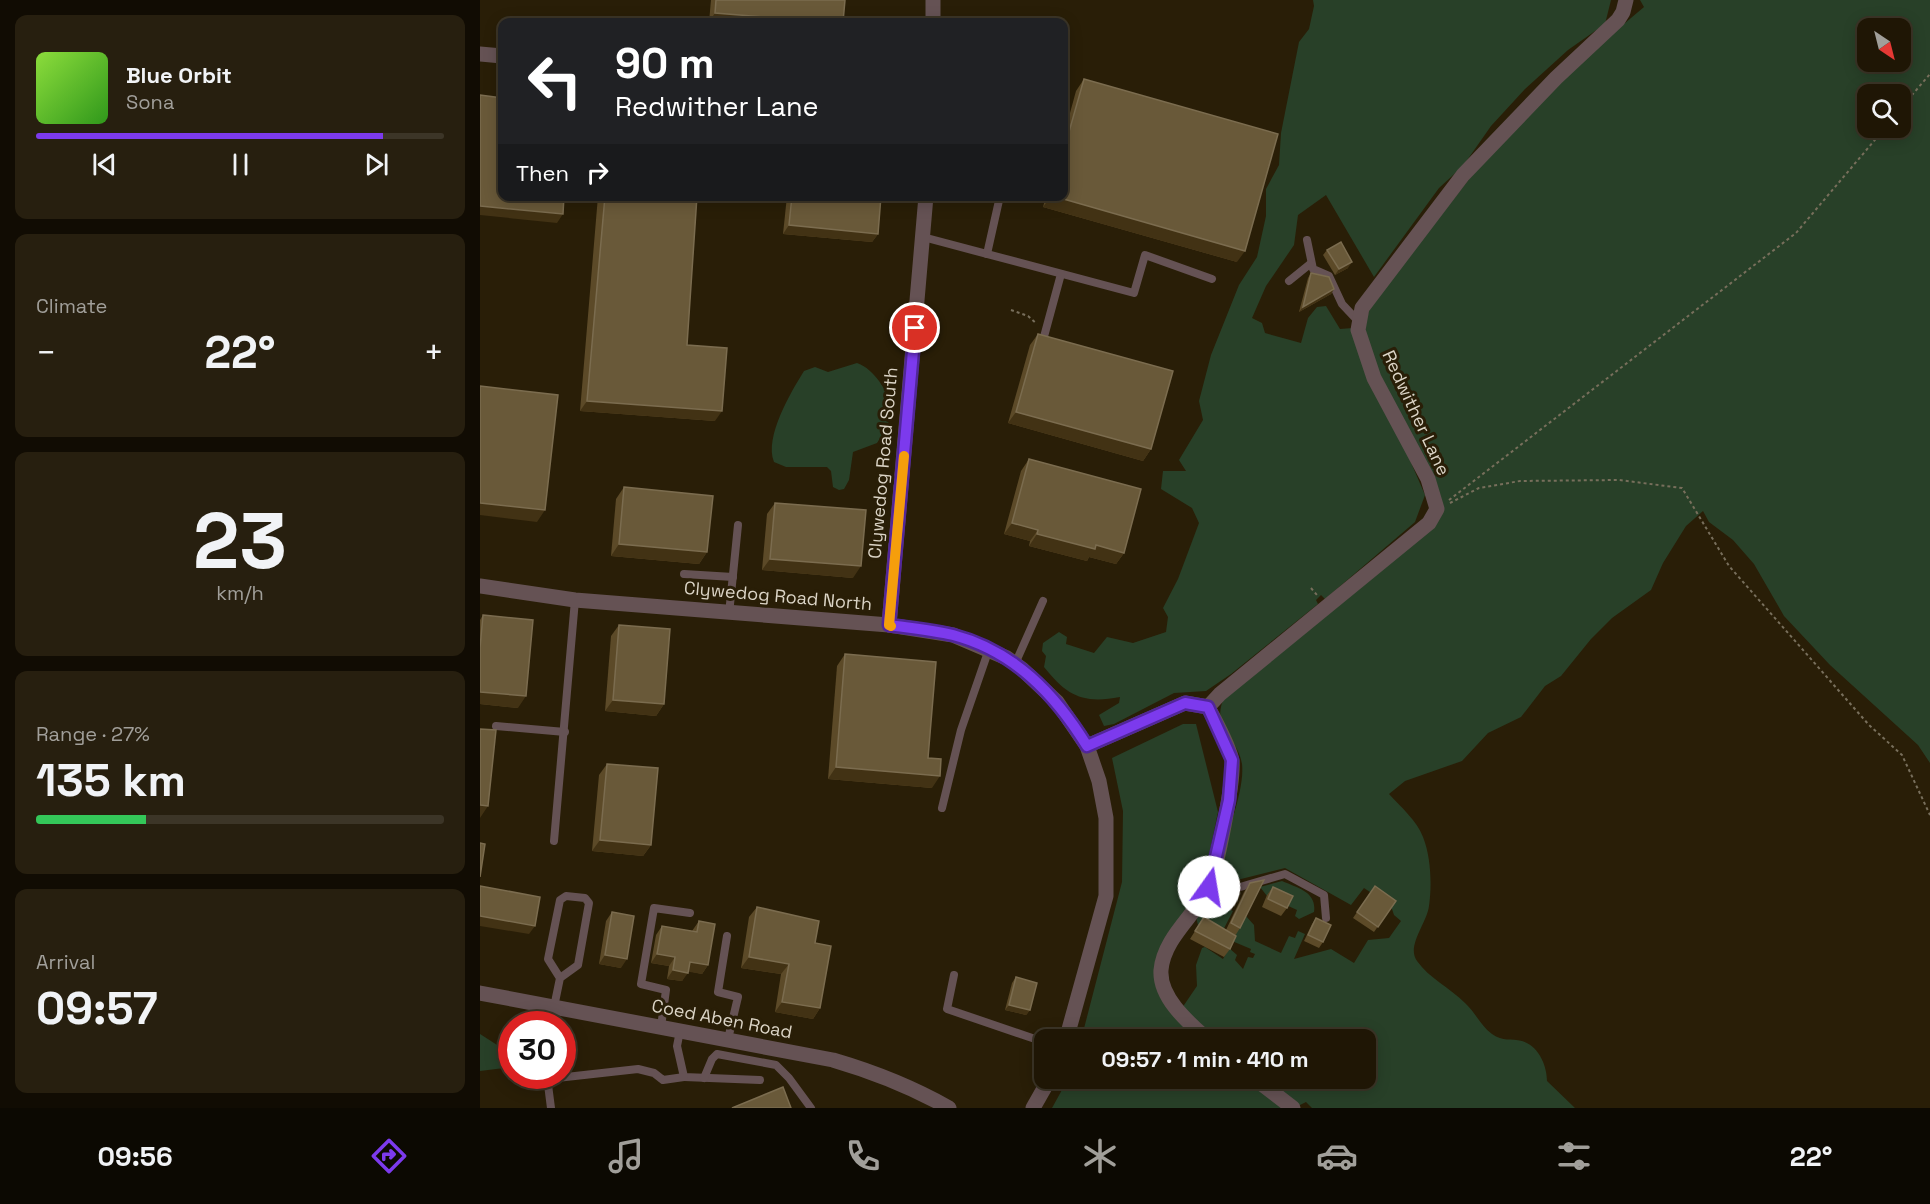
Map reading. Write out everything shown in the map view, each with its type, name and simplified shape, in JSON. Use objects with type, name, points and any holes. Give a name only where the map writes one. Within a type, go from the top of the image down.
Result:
[{"type":"street","points":[[933,0],[933,18]]},
{"type":"street","points":[[1360,323],[1362,308],[1463,175],[1556,78],[1618,20],[1626,0]]},
{"type":"street","points":[[480,54],[498,56]]},
{"type":"street","name":"Clywedog Road South","points":[[889,625],[926,201]]},
{"type":"street","name":"Redwither Lane","points":[[1360,323],[1359,330],[1374,378],[1428,478],[1437,509]]},
{"type":"street","points":[[1208,707],[1220,694],[1429,523],[1437,509]]},
{"type":"street","name":"Clywedog Road North","points":[[480,586],[575,600],[889,625],[953,635],[989,649],[1015,664],[1058,702],[1087,746],[1099,781],[1106,818],[1106,896],[1069,1029]]},
{"type":"street","points":[[1087,746],[1185,703],[1208,707]]},
{"type":"street","points":[[1196,1029],[1186,1020],[1167,993],[1161,970],[1170,944],[1209,887],[1229,800],[1232,760],[1208,707]]},
{"type":"street","name":"Coed Aben Road","points":[[480,993],[833,1060],[876,1073],[917,1090],[949,1108]]},
{"type":"street","points":[[1033,1108],[1044,1089]]},
{"type":"street","points":[[1268,1089],[1293,1108]]},
{"type":"lane","points":[[987,254],[999,201]]},
{"type":"lane","points":[[923,237],[1134,293],[1145,255],[1212,279]]},
{"type":"lane","points":[[1307,240],[1310,264],[1317,273],[1329,276],[1342,304],[1360,323]]},
{"type":"lane","points":[[1289,281],[1310,264]]},
{"type":"lane","points":[[1042,344],[1060,274]]},
{"type":"lane","points":[[729,614],[738,525]]},
{"type":"lane","points":[[684,574],[733,577]]},
{"type":"lane","points":[[554,841],[575,600]]},
{"type":"lane","points":[[1015,664],[1043,601]]},
{"type":"lane","points":[[942,808],[961,730],[989,649]]},
{"type":"lane","points":[[496,726],[565,732]]},
{"type":"lane","points":[[1209,887],[1223,892],[1285,874],[1324,896],[1326,918]]},
{"type":"lane","points":[[547,1011],[560,978],[578,965],[589,903],[585,898],[566,896],[560,900],[548,959],[560,978]]},
{"type":"lane","points":[[661,1027],[666,990],[640,984],[654,908],[690,913]]},
{"type":"lane","points":[[727,936],[718,992],[738,997],[728,1039]]},
{"type":"lane","points":[[954,975],[947,1009],[1034,1039]]},
{"type":"lane","points":[[680,1031],[677,1046],[684,1077]]},
{"type":"lane","points":[[704,1078],[712,1059],[717,1054],[765,1062],[782,1070],[811,1108]]},
{"type":"lane","points":[[576,1075],[638,1069],[654,1073],[663,1080],[684,1077],[760,1080]]},
{"type":"lane","points":[[549,1089],[551,1108]]},
{"type":"path","points":[[1911,96],[1930,74]]},
{"type":"path","points":[[1437,509],[1796,233],[1877,138]]},
{"type":"path","points":[[1011,310],[1028,316],[1045,331]]},
{"type":"path","points":[[1437,509],[1479,488],[1520,481],[1619,480],[1682,488],[1730,566],[1869,725],[1902,754],[1930,814]]},
{"type":"green space","points":[[1313,0],[1611,0],[1605,24],[1568,50],[1525,89],[1491,126],[1463,166],[1439,188],[1374,277],[1326,195],[1298,215],[1294,245],[1266,286],[1252,318],[1262,323],[1265,333],[1301,343],[1308,318],[1317,307],[1326,306],[1340,329],[1353,328],[1425,495],[1415,522],[1325,599],[1321,595],[1316,600],[1318,604],[1231,674],[1206,691],[1174,693],[1114,724],[1104,726],[1099,715],[1119,703],[1120,697],[1086,698],[1068,691],[1044,667],[1046,656],[1042,651],[1043,643],[1059,632],[1067,637],[1066,644],[1094,653],[1107,637],[1133,643],[1166,632],[1168,617],[1163,608],[1178,579],[1199,523],[1192,508],[1161,489],[1163,471],[1186,471],[1179,460],[1203,420],[1199,401],[1211,355],[1239,285],[1257,257],[1266,216],[1266,189],[1279,165],[1281,133],[1299,42],[1309,29],[1314,6]]},
{"type":"green space","points":[[1640,0],[1930,0],[1930,763],[1918,745],[1830,665],[1784,616],[1754,564],[1733,540],[1709,522],[1703,511],[1686,526],[1663,563],[1651,590],[1612,618],[1591,639],[1561,676],[1545,686],[1521,717],[1488,733],[1462,761],[1405,781],[1389,794],[1417,825],[1428,853],[1430,898],[1427,913],[1415,941],[1414,955],[1417,961],[1427,973],[1465,1003],[1492,1034],[1503,1039],[1522,1041],[1533,1047],[1544,1063],[1547,1081],[1575,1108],[1312,1108],[1306,1102],[1294,1108],[1052,1108],[1062,1089],[1376,1089],[1376,1029],[1206,1029],[1182,1008],[1197,986],[1196,965],[1202,948],[1205,947],[1223,959],[1229,948],[1237,955],[1235,960],[1243,969],[1248,957],[1253,958],[1255,954],[1250,952],[1251,949],[1232,941],[1245,915],[1254,925],[1255,941],[1281,953],[1289,936],[1295,938],[1298,931],[1305,934],[1294,959],[1331,949],[1354,963],[1368,940],[1389,938],[1401,921],[1394,915],[1391,906],[1364,888],[1351,905],[1285,868],[1233,881],[1223,876],[1219,863],[1238,800],[1242,764],[1222,724],[1221,707],[1225,696],[1440,513],[1379,377],[1363,327],[1372,303],[1481,164],[1567,72],[1644,7]]},
{"type":"green space","points":[[857,363],[869,370],[879,381],[888,398],[891,412],[887,426],[877,443],[853,452],[849,480],[844,489],[839,490],[833,487],[831,471],[827,467],[786,467],[774,462],[773,440],[780,415],[804,371],[815,367],[828,372]]},
{"type":"green space","points":[[1183,724],[1196,724],[1218,812],[1203,884],[1155,971],[1194,1029],[1084,1029],[1122,882],[1123,811],[1112,758]]},
{"type":"green space","points":[[1282,881],[1309,895],[1313,900],[1314,912],[1299,919],[1295,916],[1297,910],[1267,896],[1260,887]]},
{"type":"green space","points":[[1218,899],[1221,905],[1233,911],[1219,938],[1198,925],[1196,917]]},
{"type":"green space","points":[[480,1034],[498,1046],[498,1069],[480,1071]]},
{"type":"building","points":[[716,0],[845,0],[843,18],[777,18],[715,13]]},
{"type":"building","points":[[1084,79],[1278,134],[1245,251],[1068,200],[1068,135]]},
{"type":"building","points":[[480,95],[498,97],[498,201],[564,201],[563,214],[480,206]]},
{"type":"building","points":[[605,201],[697,201],[687,345],[727,348],[722,411],[587,401]]},
{"type":"building","points":[[791,201],[881,201],[878,234],[789,225]]},
{"type":"building","points":[[1341,242],[1352,262],[1339,269],[1327,250]]},
{"type":"building","points":[[1311,273],[1329,277],[1334,289],[1303,307]]},
{"type":"building","points":[[1038,334],[1173,371],[1151,449],[1016,412]]},
{"type":"building","points":[[480,386],[558,395],[545,510],[480,503]]},
{"type":"building","points":[[1029,459],[1141,489],[1124,553],[1096,545],[1095,549],[1037,534],[1038,530],[1012,523]]},
{"type":"building","points":[[624,487],[713,496],[707,552],[619,544]]},
{"type":"building","points":[[775,503],[866,510],[861,566],[770,559]]},
{"type":"building","points":[[483,615],[533,620],[526,696],[480,692]]},
{"type":"building","points":[[619,625],[670,629],[664,704],[613,700]]},
{"type":"building","points":[[845,654],[936,662],[928,758],[941,759],[940,776],[836,767]]},
{"type":"building","points":[[480,729],[496,730],[488,806],[480,805]]},
{"type":"building","points":[[607,764],[658,768],[651,845],[600,840]]},
{"type":"building","points":[[480,843],[485,844],[480,877]]},
{"type":"building","points":[[1264,880],[1240,928],[1231,923],[1250,883]]},
{"type":"building","points":[[480,886],[540,897],[535,926],[480,916]]},
{"type":"building","points":[[1375,886],[1396,901],[1378,927],[1357,912]]},
{"type":"building","points":[[1273,887],[1293,896],[1287,908],[1268,899]]},
{"type":"building","points":[[757,907],[819,921],[815,943],[831,946],[820,1008],[782,1002],[789,964],[749,957]]},
{"type":"building","points":[[612,912],[634,916],[627,959],[605,955]]},
{"type":"building","points":[[1204,917],[1236,936],[1230,949],[1195,931]]},
{"type":"building","points":[[1316,918],[1331,925],[1323,942],[1308,935]]},
{"type":"building","points":[[699,921],[715,924],[708,965],[690,962],[688,973],[673,970],[675,957],[657,954],[662,926],[697,932]]},
{"type":"building","points":[[1016,977],[1037,983],[1030,1010],[1009,1005]]},
{"type":"building","points":[[783,1087],[791,1108],[732,1108]]},
{"type":"slow traffic","points":[[891,626],[889,625],[904,456]]},
{"type":"route","points":[[915,328],[889,625],[953,635],[1008,658],[1058,702],[1087,746],[1185,703],[1208,707],[1232,760],[1229,800],[1209,887]]}]
